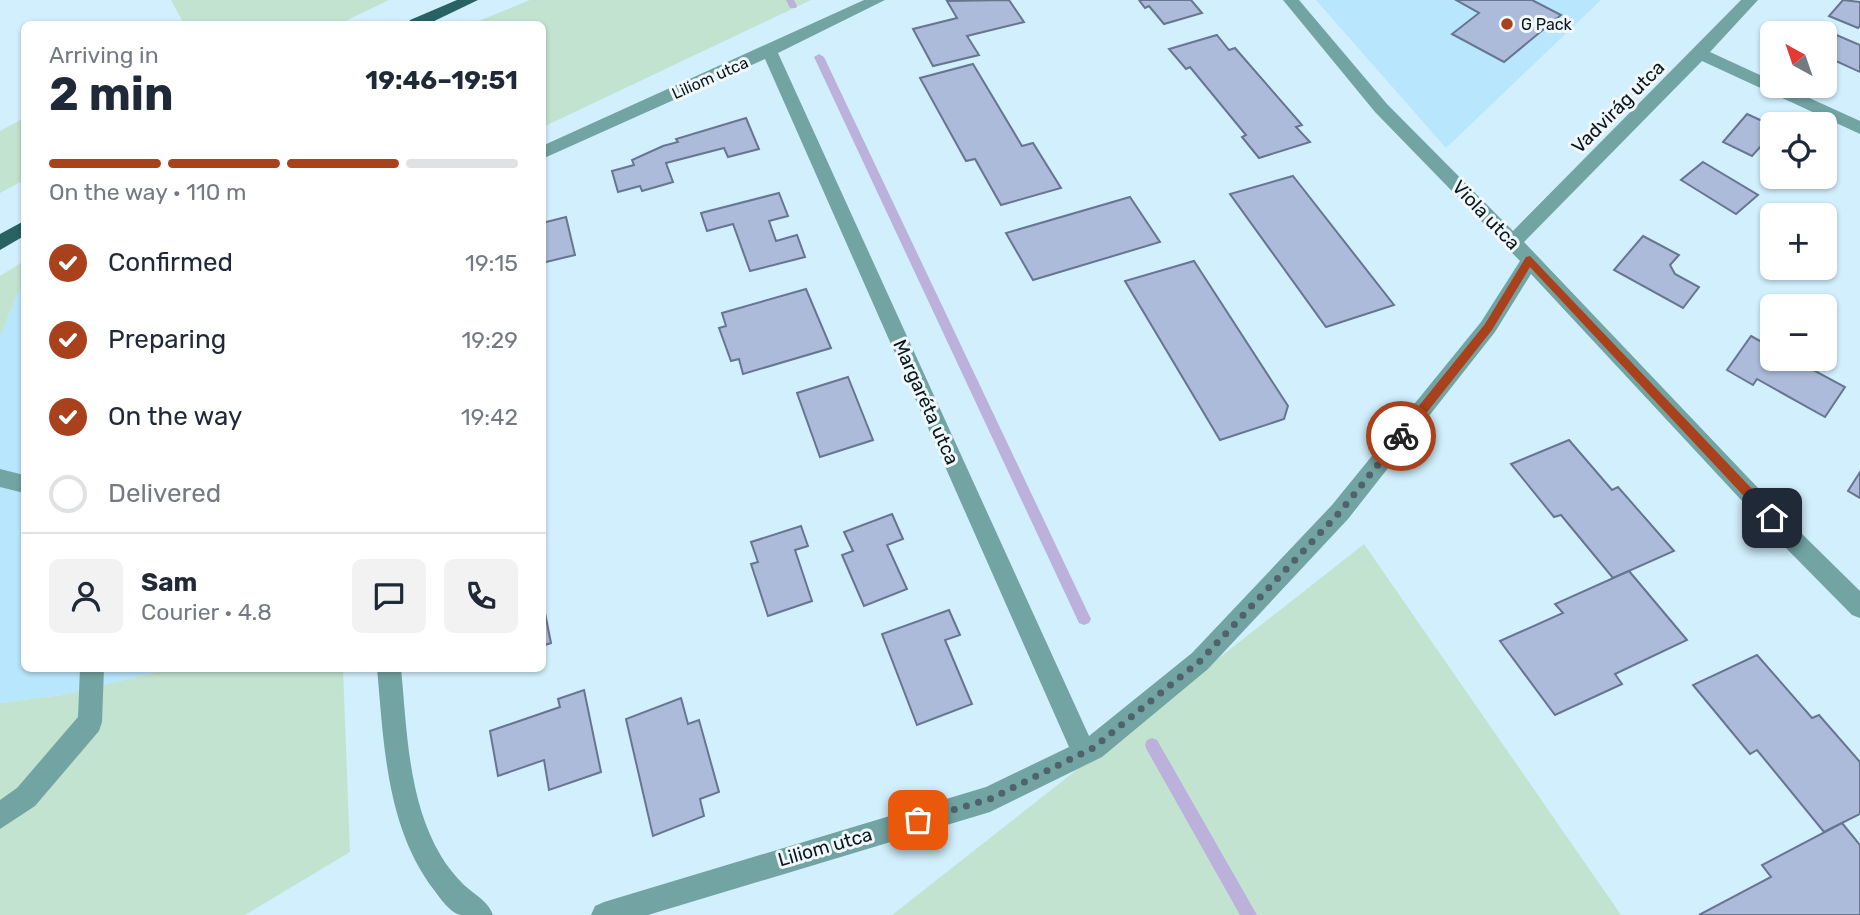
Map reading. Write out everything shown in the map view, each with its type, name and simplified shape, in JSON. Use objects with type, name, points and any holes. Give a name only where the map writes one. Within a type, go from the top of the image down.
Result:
[{"type":"main road","points":[[423,21],[470,0]]},
{"type":"main road","points":[[0,243],[21,230]]},
{"type":"street","name":"Liliom utca","points":[[546,151],[877,0]]},
{"type":"street","name":"Viola utca","points":[[1291,0],[1381,108],[1513,242],[1791,538],[1860,607]]},
{"type":"street","name":"Vadvirág utca","points":[[1513,242],[1750,0]]},
{"type":"street","name":"Margaréta utca","points":[[769,51],[1084,753]]},
{"type":"street","points":[[1700,54],[1860,128]]},
{"type":"street","name":"Liliom utca","points":[[604,915],[990,799],[1084,753],[1200,661],[1340,512],[1488,327],[1530,260]]},
{"type":"street","points":[[0,478],[21,483]]},
{"type":"street","points":[[0,816],[26,797],[90,722],[92,672]]},
{"type":"street","points":[[389,672],[404,802],[427,862],[444,883],[480,915]]},
{"type":"shaded area","points":[[1316,0],[1601,0],[1446,148]]},
{"type":"shaded area","points":[[21,285],[21,672],[158,672],[62,695],[0,703],[0,336]]},
{"type":"green space","points":[[171,0],[389,0],[345,21],[182,21]]},
{"type":"green space","points":[[530,0],[811,0],[546,126],[546,21],[478,21]]},
{"type":"green space","points":[[21,120],[21,182],[0,193],[0,131]]},
{"type":"green space","points":[[21,263],[21,285],[0,336],[0,276]]},
{"type":"green space","points":[[1364,544],[1621,915],[892,915]]},
{"type":"green space","points":[[158,672],[343,672],[350,852],[245,915],[0,915],[0,703],[62,695]]},
{"type":"building","points":[[1009,0],[1024,22],[967,36],[979,55],[933,66],[913,29],[957,18],[947,1]]},
{"type":"building","points":[[1139,0],[1191,0],[1202,13],[1164,24],[1149,6],[1145,8]]},
{"type":"building","name":"G Pack","points":[[1456,0],[1532,0],[1561,15],[1504,62],[1452,34],[1479,13]]},
{"type":"building","points":[[1843,0],[1860,2],[1858,28],[1829,16]]},
{"type":"building","points":[[1217,35],[1229,50],[1235,48],[1302,125],[1296,127],[1310,142],[1259,158],[1242,137],[1246,135],[1190,67],[1186,69],[1169,49]]},
{"type":"building","points":[[1838,36],[1860,45],[1860,72],[1838,62]]},
{"type":"building","points":[[973,64],[1022,146],[1033,143],[1061,188],[1001,205],[975,159],[966,161],[920,78]]},
{"type":"building","points":[[1747,114],[1760,120],[1760,147],[1752,156],[1723,142]]},
{"type":"building","points":[[746,118],[759,149],[728,157],[724,148],[666,163],[673,182],[642,191],[640,186],[618,192],[612,171],[634,165],[632,160],[678,142],[676,139]]},
{"type":"building","points":[[1703,162],[1758,195],[1736,214],[1681,180]]},
{"type":"building","points":[[1293,176],[1394,305],[1326,327],[1230,194]]},
{"type":"building","points":[[779,193],[788,216],[769,221],[776,241],[797,235],[805,257],[750,271],[733,224],[707,231],[701,213]]},
{"type":"building","points":[[1130,197],[1160,242],[1033,280],[1006,233]]},
{"type":"building","points":[[566,217],[575,255],[546,262],[546,222]]},
{"type":"building","points":[[1643,236],[1679,255],[1670,265],[1675,274],[1699,287],[1683,308],[1614,270]]},
{"type":"building","points":[[1194,261],[1288,406],[1284,419],[1220,440],[1125,281]]},
{"type":"building","points":[[806,289],[831,348],[743,374],[739,359],[731,361],[719,328],[726,326],[722,313]]},
{"type":"building","points":[[1751,336],[1760,341],[1760,371],[1815,371],[1845,387],[1825,417],[1757,379],[1753,385],[1727,370]]},
{"type":"building","points":[[848,377],[873,440],[820,457],[797,393]]},
{"type":"building","points":[[1569,440],[1612,490],[1618,487],[1674,551],[1613,578],[1561,515],[1554,517],[1511,464]]},
{"type":"building","points":[[1860,472],[1860,498],[1848,491]]},
{"type":"building","points":[[892,514],[903,539],[887,545],[907,589],[864,606],[842,555],[853,551],[844,532]]},
{"type":"building","points":[[801,526],[808,546],[795,550],[812,601],[768,616],[751,564],[758,562],[751,542]]},
{"type":"building","points":[[1629,571],[1687,640],[1615,674],[1622,684],[1555,715],[1500,641],[1563,613],[1555,604]]},
{"type":"building","points":[[949,610],[960,635],[945,640],[972,704],[917,725],[882,634]]},
{"type":"building","points":[[546,618],[551,643],[546,645]]},
{"type":"building","points":[[1757,655],[1812,718],[1819,715],[1860,762],[1860,814],[1824,832],[1757,750],[1750,754],[1693,685]]},
{"type":"building","points":[[584,690],[601,772],[549,790],[544,760],[498,776],[490,731],[560,707],[558,699]]},
{"type":"building","points":[[681,698],[688,724],[699,720],[719,792],[700,799],[704,816],[653,836],[626,719]]},
{"type":"building","points":[[1842,823],[1860,845],[1860,915],[1699,915],[1771,877],[1762,865]]},
{"type":"waterway","points":[[790,0],[793,6]]},
{"type":"waterway","points":[[819,57],[1084,619]]},
{"type":"waterway","points":[[1152,745],[1249,915]]},
{"type":"way so far","points":[[918,820],[990,799],[1093,748],[1200,661],[1340,512],[1401,436]]},
{"type":"place","name":"G Pack","points":[[1507,24]]},
{"type":"route","points":[[1401,436],[1488,327],[1530,260],[1772,518]]}]
